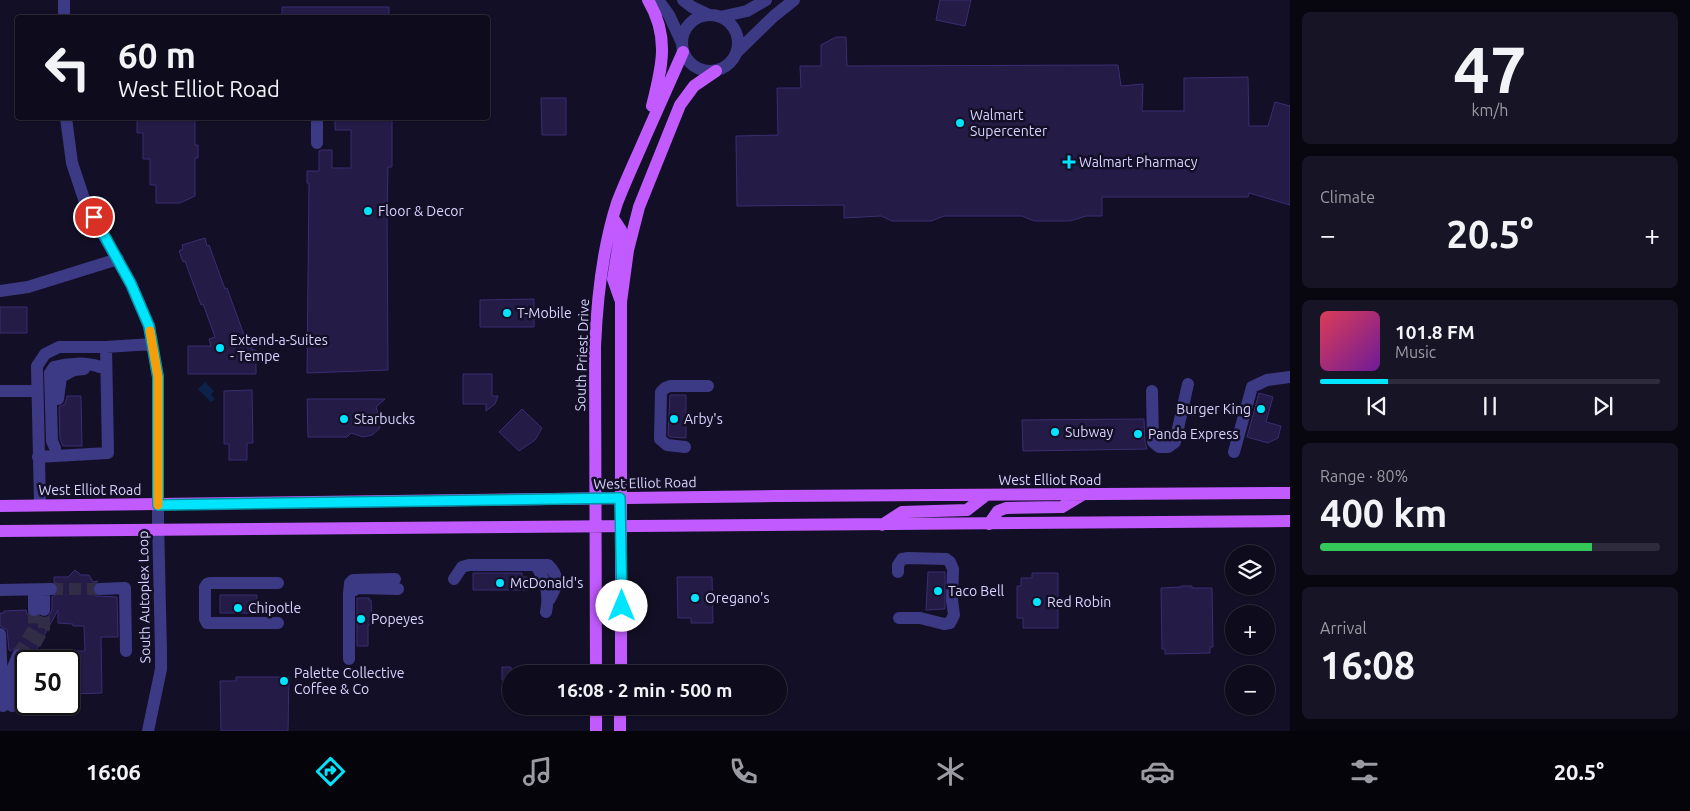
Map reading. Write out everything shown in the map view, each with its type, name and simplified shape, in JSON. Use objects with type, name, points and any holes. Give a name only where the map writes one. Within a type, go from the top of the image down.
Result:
[{"type":"main road","points":[[643,141],[662,68],[663,48],[662,33],[648,0]]},
{"type":"main road","name":"South Priest Drive","points":[[596,665],[596,320],[601,277],[613,218],[626,181],[682,48]]},
{"type":"main road","points":[[621,665],[621,302],[628,250],[639,207],[680,105],[694,86],[716,71]]},
{"type":"main road","points":[[613,218],[621,230],[613,279],[621,302]]},
{"type":"main road","name":"West Elliot Road","points":[[0,506],[596,498],[1290,493]]},
{"type":"main road","points":[[989,524],[998,511],[1006,508],[1062,507],[1082,495]]},
{"type":"main road","points":[[882,525],[902,512],[967,510],[985,496]]},
{"type":"main road","points":[[0,531],[158,525],[622,526],[1290,522]]},
{"type":"main road","points":[[596,715],[596,731]]},
{"type":"main road","points":[[620,715],[620,731]]},
{"type":"street","points":[[64,0],[64,15]]},
{"type":"street","points":[[658,0],[670,14],[682,48],[693,65],[700,70],[716,71],[725,67],[732,61],[738,44],[733,28],[727,21],[692,7],[683,0]]},
{"type":"street","points":[[682,48],[683,34],[687,27],[701,17],[747,11],[766,0]]},
{"type":"street","points":[[736,52],[794,0]]},
{"type":"street","name":"South Autoplex Loop","points":[[66,120],[72,163],[85,202],[131,284],[149,326],[158,377],[158,525],[162,652],[148,731]]},
{"type":"street","points":[[317,120],[317,143]]},
{"type":"street","points":[[0,290],[28,287],[118,259]]},
{"type":"street","points":[[40,505],[37,366],[45,354],[59,347],[106,347],[152,344]]},
{"type":"street","points":[[38,457],[55,452],[108,453],[103,367],[106,347]]},
{"type":"street","points":[[55,452],[52,441],[50,373],[54,367],[62,365],[90,364],[103,367]]},
{"type":"street","points":[[1234,452],[1252,387],[1267,380],[1290,377]]},
{"type":"street","points":[[1152,391],[1153,442],[1159,447],[1168,447],[1175,442],[1188,384]]},
{"type":"street","points":[[685,447],[667,445],[660,439],[660,392],[670,386],[708,386]]},
{"type":"street","points":[[0,391],[38,391]]},
{"type":"street","points":[[898,572],[902,559],[908,558],[946,559],[954,569],[952,600],[954,615],[950,622],[944,624],[920,618],[899,618]]},
{"type":"street","points":[[454,579],[462,567],[469,565],[548,565],[554,570],[556,575],[556,589],[547,606]]},
{"type":"street","points":[[278,586],[210,583],[205,587],[205,619],[207,622],[278,620]]},
{"type":"street","points":[[349,659],[349,593],[358,588],[396,584]]},
{"type":"street","points":[[100,589],[125,588],[126,651]]},
{"type":"street","points":[[0,590],[43,590],[39,610]]},
{"type":"street","points":[[0,634],[12,706],[15,695]]},
{"type":"water","points":[[205,382],[214,391],[211,395],[215,399],[211,402],[198,389]]},
{"type":"building","points":[[940,0],[971,0],[965,26],[936,20]]},
{"type":"building","points":[[282,7],[389,7],[389,15],[282,15]]},
{"type":"building","name":"Walmart Supercenter","points":[[836,37],[846,37],[847,66],[1118,65],[1121,86],[1143,84],[1142,111],[1184,111],[1184,78],[1248,77],[1249,126],[1268,126],[1275,102],[1290,106],[1290,205],[1249,193],[1248,197],[1102,197],[1102,216],[1086,216],[1070,221],[1034,221],[1022,216],[944,216],[931,221],[892,221],[881,216],[844,218],[844,205],[737,206],[736,136],[778,135],[777,88],[801,88],[800,66],[821,66],[821,45]]},
{"type":"building","points":[[541,98],[566,98],[566,135],[542,135]]},
{"type":"building","points":[[137,120],[195,120],[195,145],[198,145],[198,158],[195,158],[195,196],[180,203],[156,203],[156,185],[150,185],[150,159],[143,159],[143,133],[137,133]]},
{"type":"building","points":[[335,120],[392,120],[392,167],[388,167],[387,214],[388,370],[307,373],[309,183],[307,183],[307,171],[319,171],[319,151],[321,150],[332,150],[332,168],[351,168],[351,130],[335,130]]},
{"type":"building","name":"Extend-a-Suites - Tempe","points":[[205,238],[225,289],[227,288],[248,346],[252,346],[252,350],[256,350],[256,374],[188,374],[188,346],[211,346],[209,339],[215,337],[185,261],[183,262],[179,251],[183,249],[182,245]]},
{"type":"building","name":"T-Mobile","points":[[534,299],[534,327],[480,327],[480,300]]},
{"type":"building","points":[[0,307],[27,307],[27,333],[0,333]]},
{"type":"building","points":[[463,374],[492,374],[492,396],[498,396],[495,404],[486,411],[486,404],[463,404]]},
{"type":"building","points":[[252,390],[253,443],[247,443],[247,460],[229,460],[229,444],[224,444],[224,391]]},
{"type":"building","name":"Burger King","points":[[1259,393],[1273,397],[1266,422],[1281,426],[1278,438],[1268,443],[1247,437]]},
{"type":"building","name":"Arby's","points":[[670,395],[686,395],[686,438],[670,437],[668,435]]},
{"type":"building","points":[[67,396],[81,396],[82,446],[63,446],[60,439],[59,407],[65,404]]},
{"type":"building","name":"Starbucks","points":[[307,399],[385,399],[376,407],[381,421],[379,429],[372,435],[363,437],[351,433],[347,437],[308,437]]},
{"type":"building","points":[[522,409],[542,428],[535,440],[519,451],[499,432]]},
{"type":"building","points":[[1144,419],[1147,449],[1023,451],[1022,420]]},
{"type":"building","points":[[75,570],[81,575],[89,575],[93,582],[98,581],[93,585],[92,589],[96,596],[117,597],[118,637],[101,637],[102,693],[80,694],[80,651],[85,651],[84,626],[58,623],[58,610],[36,650],[24,650],[16,647],[11,651],[9,650],[7,630],[0,626],[0,613],[4,613],[4,611],[26,610],[27,614],[34,618],[39,616],[48,617],[52,610],[52,597],[58,593],[59,589],[58,584],[54,582],[54,577],[68,577]]},
{"type":"building","points":[[928,572],[945,572],[945,609],[926,610]]},
{"type":"building","name":"McDonald's","points":[[473,573],[522,573],[522,577],[527,577],[528,590],[473,590]]},
{"type":"building","name":"Red Robin","points":[[1032,573],[1058,573],[1058,628],[1023,628],[1023,618],[1017,618],[1017,586],[1021,586],[1021,578],[1032,578]]},
{"type":"building","name":"Oregano's","points":[[677,577],[712,577],[713,623],[691,623],[691,618],[678,618]]},
{"type":"building","points":[[1181,586],[1212,588],[1213,647],[1210,647],[1210,653],[1165,654],[1165,649],[1162,649],[1161,588]]},
{"type":"building","name":"Chipotle","points":[[220,595],[257,595],[256,613],[220,613]]},
{"type":"building","name":"Popeyes","points":[[357,598],[369,598],[371,600],[372,625],[368,625],[368,646],[357,646]]},
{"type":"building","points":[[236,677],[289,677],[288,731],[221,731],[220,681],[236,681]]},
{"type":"tunnel","points":[[51,589],[100,589]]},
{"type":"tunnel","points":[[21,650],[34,628],[34,610]]},
{"type":"tunnel","points":[[32,650],[44,628],[44,610]]},
{"type":"slow traffic","points":[[150,331],[158,377],[158,505]]},
{"type":"place","name":"Walmart Supercenter","points":[[960,123]]},
{"type":"place","name":"Walmart Pharmacy","points":[[1069,162]]},
{"type":"place","name":"Floor & Decor","points":[[368,211]]},
{"type":"place","name":"T-Mobile","points":[[507,313]]},
{"type":"place","name":"Extend-a-Suites - Tempe","points":[[220,348]]},
{"type":"place","name":"Burger King","points":[[1261,409]]},
{"type":"place","name":"Starbucks","points":[[344,419]]},
{"type":"place","name":"Arby's","points":[[674,419]]},
{"type":"place","name":"Subway","points":[[1055,432]]},
{"type":"place","name":"Panda Express","points":[[1138,434]]},
{"type":"place","name":"McDonald's","points":[[500,583]]},
{"type":"place","name":"Taco Bell","points":[[938,591]]},
{"type":"place","name":"Oregano's","points":[[695,598]]},
{"type":"place","name":"Red Robin","points":[[1037,602]]},
{"type":"place","name":"Chipotle","points":[[238,608]]},
{"type":"place","name":"Popeyes","points":[[361,619]]},
{"type":"place","name":"Palette Collective Coffee & Co","points":[[284,681]]},
{"type":"route","points":[[94,217],[131,284],[149,326],[158,377],[158,505],[620,498],[622,606]]}]
